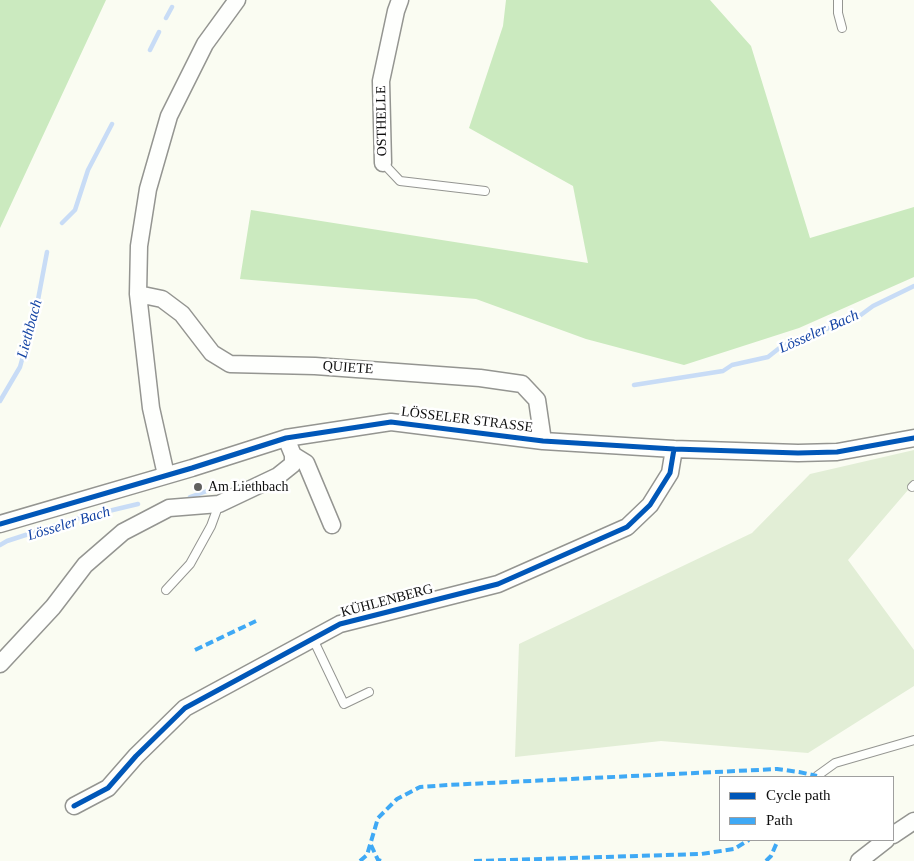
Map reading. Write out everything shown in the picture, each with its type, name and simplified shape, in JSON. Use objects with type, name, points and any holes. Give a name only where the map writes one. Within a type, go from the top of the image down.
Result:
[{"type":"street","points":[[166,476],[151,408],[138,294],[139,246],[148,189],[169,116],[205,44],[237,0]]},
{"type":"street","name":"OSTHELLE","points":[[383,163],[380,81],[400,0]]},
{"type":"street","name":"QUIETE","points":[[138,294],[162,299],[182,314],[212,353],[230,364],[324,367],[480,378],[522,384],[537,400],[543,442]]},
{"type":"street","name":"LÖSSELER STRASSE","points":[[0,524],[166,476],[286,438],[391,422],[543,442],[798,453],[837,452],[914,438]]},
{"type":"street","points":[[0,664],[53,607],[85,565],[123,532],[169,508],[219,504],[278,476],[294,464],[293,455],[286,438]]},
{"type":"street","name":"KÜHLENBERG","points":[[74,806],[108,788],[136,756],[185,708],[340,624],[498,584],[627,527],[650,505],[670,473],[674,449]]},
{"type":"street","points":[[293,455],[306,462],[332,524]]},
{"type":"street","points":[[894,834],[914,822]]},
{"type":"street","points":[[859,861],[885,841]]},
{"type":"lane","points":[[838,0],[838,13],[842,28]]},
{"type":"lane","name":"OSTHELLE","points":[[383,163],[400,181],[485,191]]},
{"type":"lane","points":[[166,590],[190,564],[211,526],[219,504]]},
{"type":"lane","points":[[313,639],[344,704],[369,692]]},
{"type":"lane","points":[[816,776],[836,762],[914,740]]},
{"type":"green space","points":[[0,0],[106,0],[0,228]]},
{"type":"green space","points":[[506,0],[710,0],[751,46],[810,238],[914,207],[914,277],[799,328],[684,365],[586,339],[476,299],[240,279],[251,210],[588,263],[573,186],[469,128],[503,26]]},
{"type":"green space","points":[[914,450],[914,483],[848,560],[914,650],[914,686],[808,753],[661,741],[515,757],[519,644],[752,533],[810,474]]},
{"type":"waterway","name":"Liethbach","points":[[166,18],[172,7]]},
{"type":"waterway","name":"Liethbach","points":[[150,50],[159,32]]},
{"type":"waterway","name":"Liethbach","points":[[62,223],[75,210],[88,170],[112,124]]},
{"type":"waterway","name":"Liethbach","points":[[0,401],[20,367],[37,305],[47,252]]},
{"type":"waterway","name":"Lösseler Bach","points":[[634,385],[723,371],[732,365],[768,357],[782,346],[858,317],[873,306],[914,286]]},
{"type":"waterway","name":"Lösseler Bach","points":[[190,497],[210,490]]},
{"type":"waterway","name":"Lösseler Bach","points":[[0,545],[75,519],[138,504]]},
{"type":"marked path","points":[[195,650],[256,621]]},
{"type":"marked path","points":[[360,861],[367,855],[378,818],[397,799],[420,787],[777,769],[817,776]]},
{"type":"marked path","points":[[474,861],[701,854],[734,849],[747,841]]},
{"type":"marked path","points":[[766,861],[771,856],[778,841]]},
{"type":"marked path","points":[[371,845],[378,860],[381,861]]},
{"type":"cycle path","points":[[0,524],[192,468],[286,438],[391,422],[543,441],[674,449],[798,453],[837,452],[914,438]]},
{"type":"cycle path","points":[[74,806],[108,788],[136,756],[185,708],[340,624],[498,584],[627,527],[650,505],[670,473],[674,449]]},
{"type":"place","name":"Am Liethbach","points":[[198,487]]}]
